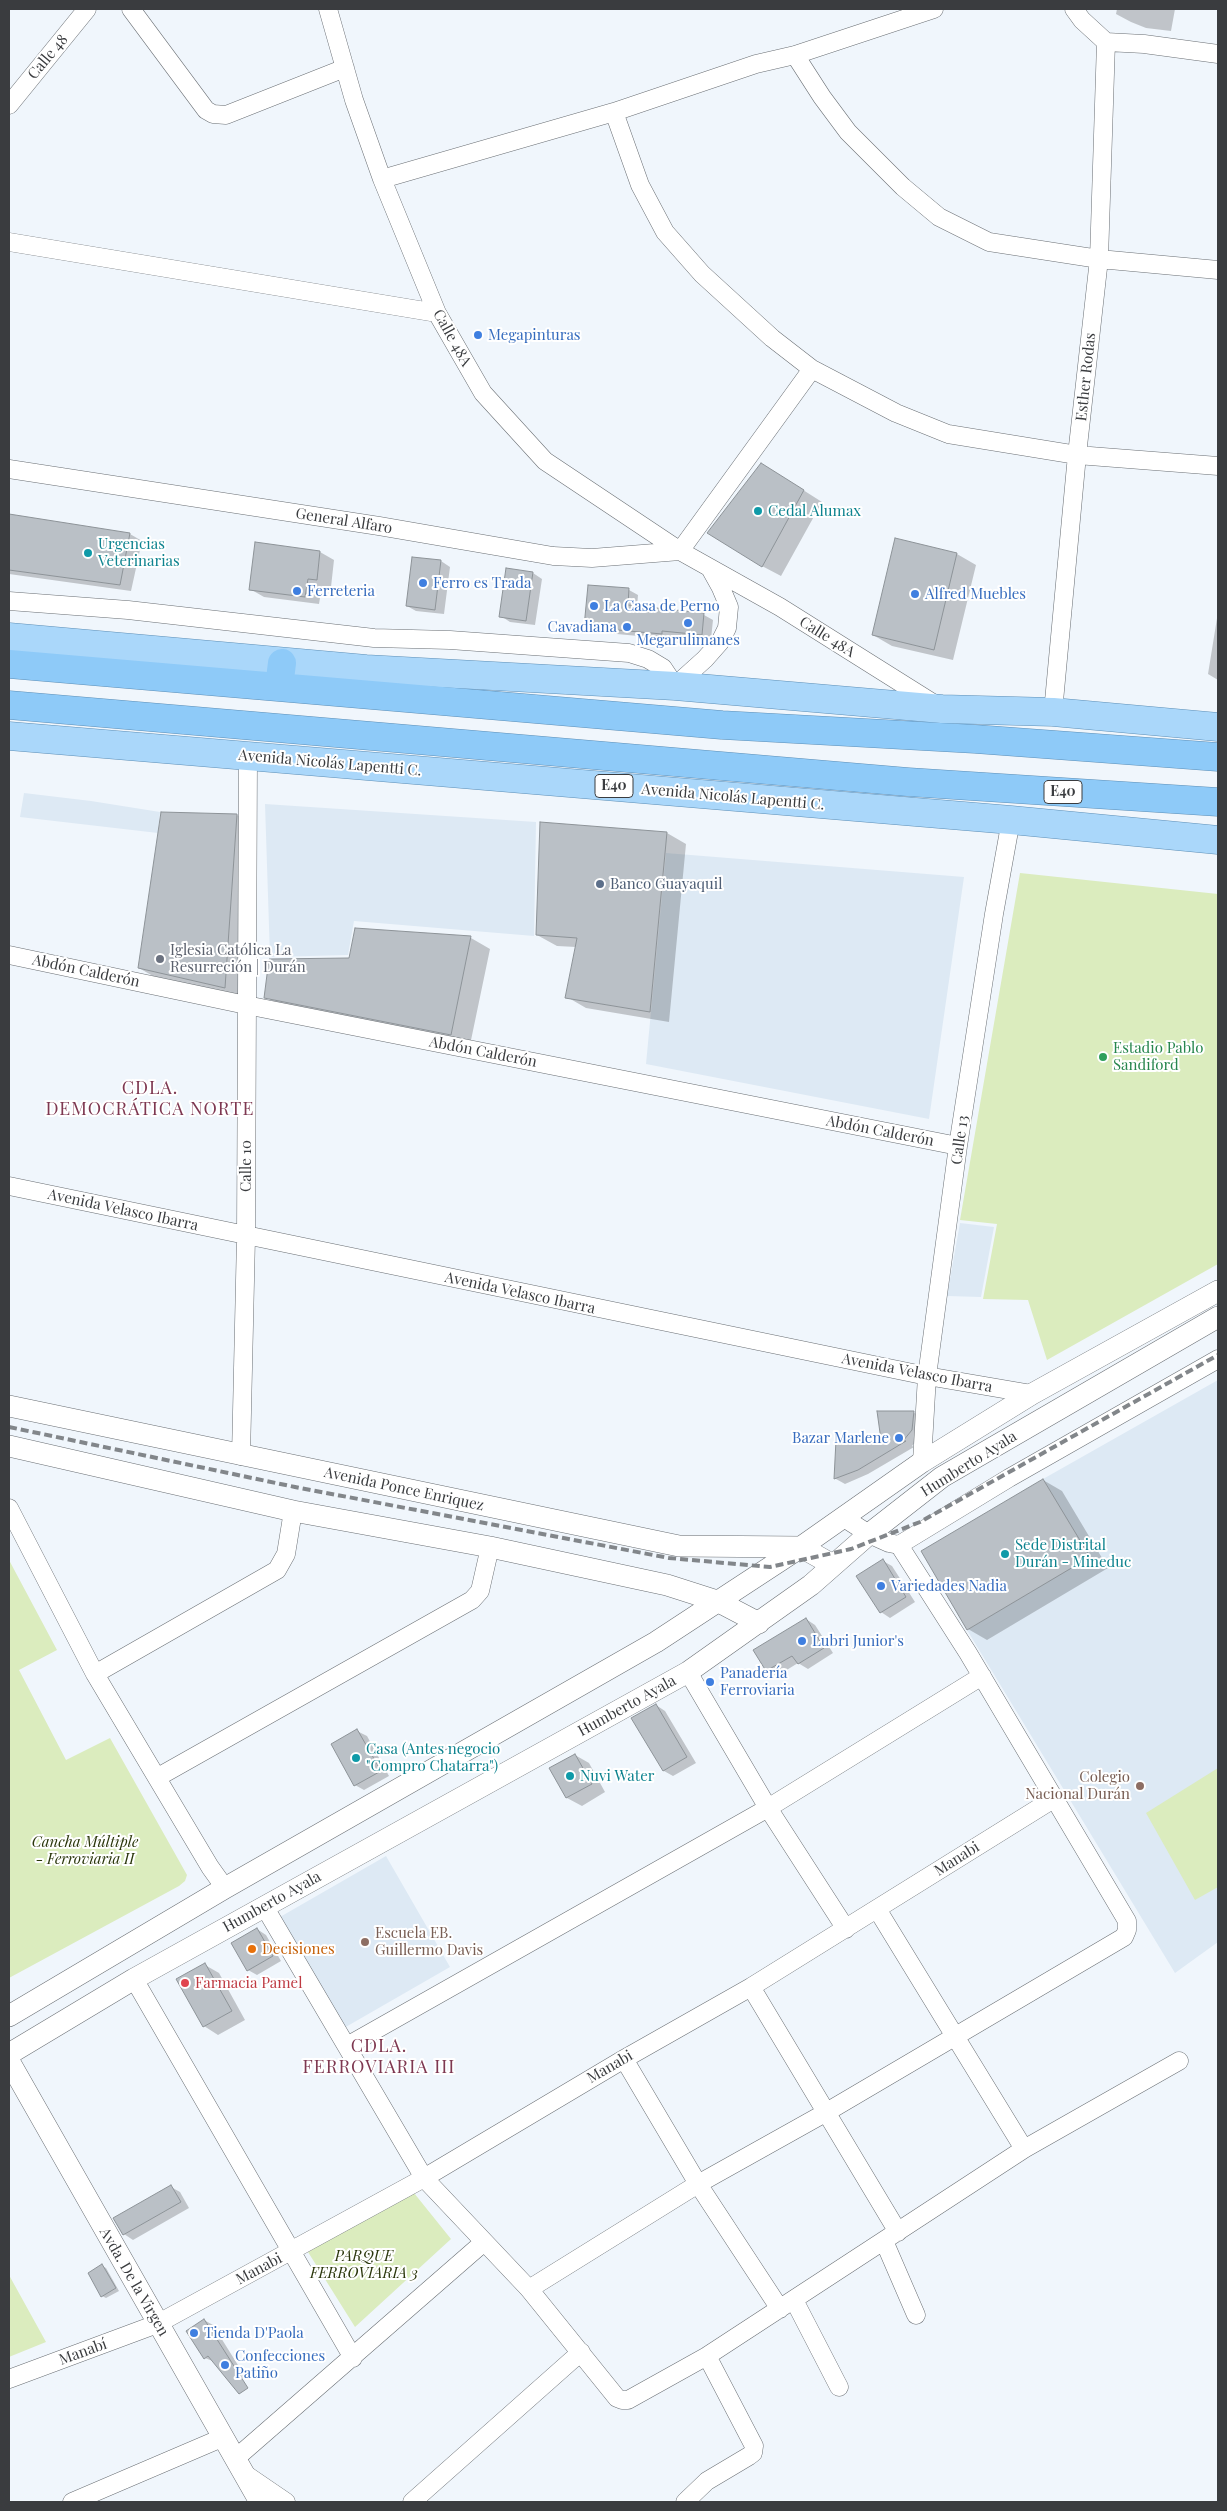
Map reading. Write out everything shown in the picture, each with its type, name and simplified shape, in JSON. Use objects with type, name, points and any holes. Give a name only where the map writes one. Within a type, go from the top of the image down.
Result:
[{"type":"highway","points":[[9,664],[281,675],[722,725],[975,739],[1218,757]]},
{"type":"highway","name":"Avenida Nicolás Lapentti C.","points":[[9,705],[908,782],[1218,802]]},
{"type":"main road","points":[[9,638],[281,675],[366,669],[675,686],[942,709],[1053,712],[1218,727]]},
{"type":"main road","name":"Avenida Nicolás Lapentti C.","points":[[9,736],[1011,820],[1218,840]]},
{"type":"street","name":"Calle 48","points":[[9,105],[87,9]]},
{"type":"street","points":[[130,9],[206,110],[213,114],[226,115],[345,68]]},
{"type":"street","name":"Calle 48A","points":[[328,9],[345,68],[382,179],[437,313],[483,392],[545,462],[680,552],[780,607],[942,709]]},
{"type":"street","points":[[382,179],[614,112],[756,64],[795,55],[934,9]]},
{"type":"street","points":[[1074,9],[1082,20],[1106,42],[1144,44],[1218,54]]},
{"type":"street","name":"Esther Rodas","points":[[1053,712],[1077,455],[1099,259],[1106,42]]},
{"type":"street","points":[[795,55],[848,132],[903,187],[939,217],[989,242],[1099,259],[1218,270]]},
{"type":"street","points":[[614,112],[640,185],[665,232],[702,274],[772,338],[812,369],[896,413],[948,434],[1077,455],[1218,466]]},
{"type":"street","points":[[9,242],[437,313]]},
{"type":"street","points":[[680,552],[812,369]]},
{"type":"street","name":"General Alfaro","points":[[9,468],[379,526],[553,556],[592,558],[680,552]]},
{"type":"street","name":"Calle 48A","points":[[675,686],[706,659],[720,642],[727,628],[729,607],[722,588],[710,570]]},
{"type":"street","points":[[9,601],[128,610],[374,638],[450,640],[629,653],[648,659],[662,668],[675,686]]},
{"type":"street","name":"Calle 10","points":[[241,1456],[246,1237],[248,756]]},
{"type":"street","name":"Calle 13","points":[[922,1462],[927,1376],[958,1146],[994,914],[1011,820]]},
{"type":"street","name":"Abdón Calderón","points":[[9,955],[246,1005],[958,1146]]},
{"type":"street","name":"Avenida Velasco Ibarra","points":[[9,1186],[246,1237],[927,1376],[1032,1394]]},
{"type":"street","name":"Humberto Ayala","points":[[9,2016],[225,1888],[656,1642],[801,1548],[922,1462],[1032,1394],[1218,1290]]},
{"type":"street","name":"Humberto Ayala","points":[[9,2054],[134,1979],[688,1672],[759,1623],[942,1477],[1218,1317]]},
{"type":"street","points":[[844,1518],[869,1534],[889,1543],[899,1545],[1218,1359]]},
{"type":"street","name":"Avenida Ponce Enriquez","points":[[9,1406],[679,1546],[801,1548]]},
{"type":"street","points":[[9,1446],[293,1511],[490,1547],[667,1584],[717,1601],[759,1623]]},
{"type":"street","points":[[9,1508],[95,1674],[210,1867],[225,1888]]},
{"type":"street","points":[[95,1674],[278,1570],[286,1554],[293,1511]]},
{"type":"street","points":[[529,2289],[698,2184],[825,2113],[1124,1937],[1127,1930],[1127,1921],[982,1676],[899,1545]]},
{"type":"street","points":[[158,1777],[472,1600],[480,1591],[490,1547]]},
{"type":"street","points":[[801,1548],[820,1556],[833,1565]]},
{"type":"street","points":[[688,1672],[768,1808],[846,1929]]},
{"type":"street","points":[[347,2046],[768,1808],[982,1676]]},
{"type":"street","name":"Manabi","points":[[157,2324],[424,2178],[624,2059],[751,1987],[1055,1798]]},
{"type":"street","points":[[264,1906],[424,2178],[529,2289],[617,2398],[622,2400],[628,2400],[707,2356],[1024,2149],[1179,2061]]},
{"type":"street","points":[[877,1909],[1024,2149]]},
{"type":"street","points":[[134,1979],[293,2250],[353,2358]]},
{"type":"street","points":[[751,1987],[825,2113],[891,2236],[916,2315]]},
{"type":"street","points":[[624,2059],[698,2184],[787,2305],[839,2387]]},
{"type":"street","name":"Avda. De la Virgen","points":[[9,2061],[260,2502]]},
{"type":"street","points":[[286,2502],[241,2466],[353,2358],[484,2242]]},
{"type":"street","name":"Manabí","points":[[9,2379],[157,2324]]},
{"type":"street","points":[[412,2502],[581,2352]]},
{"type":"street","points":[[685,2502],[707,2481],[753,2453],[754,2446],[707,2356]]},
{"type":"street","points":[[72,2502],[95,2498],[224,2437]]},
{"type":"shaded area","points":[[24,793],[160,812],[158,833],[20,817]]},
{"type":"shaded area","points":[[265,804],[536,822],[534,936],[354,921],[348,955],[270,957]]},
{"type":"shaded area","points":[[666,853],[964,877],[929,1119],[646,1064]]},
{"type":"shaded area","points":[[960,1223],[994,1227],[981,1297],[947,1296]]},
{"type":"shaded area","name":"Colegio Nacional Durán","points":[[1218,1380],[1218,1942],[1175,1973],[967,1630],[1089,1557],[1043,1479]]},
{"type":"shaded area","name":"Escuela EB. Guillermo Davis","points":[[386,1856],[450,1967],[344,2028],[280,1917]]},
{"type":"green space","name":"Estadio Pablo Sandiford","points":[[1020,873],[1218,894],[1218,1264],[1047,1360],[1028,1300],[983,1299],[997,1224],[960,1220]]},
{"type":"green space","name":"Cancha Múltiple - Ferroviaria II","points":[[9,1560],[57,1650],[19,1670],[66,1760],[110,1738],[187,1875],[185,1881],[179,1886],[9,1978]]},
{"type":"green space","points":[[1218,1768],[1218,1887],[1195,1900],[1146,1813]]},
{"type":"green space","name":"PARQUE FERROVIARIA 3","points":[[410,2188],[451,2239],[355,2327],[308,2252]]},
{"type":"green space","points":[[9,2275],[46,2342],[9,2357]]},
{"type":"building","name":"Cedal Alumax","points":[[761,463],[804,490],[762,567],[707,533]]},
{"type":"building","points":[[9,514],[130,533],[120,585],[9,570]]},
{"type":"building","name":"Alfred Muebles","points":[[895,538],[957,553],[934,650],[872,635]]},
{"type":"building","points":[[255,542],[320,551],[317,580],[308,579],[305,597],[249,590]]},
{"type":"building","name":"Ferro es Trada","points":[[412,557],[441,560],[435,610],[406,606]]},
{"type":"building","points":[[506,568],[533,572],[526,621],[499,617]]},
{"type":"building","points":[[588,585],[629,588],[628,605],[704,613],[702,635],[662,631],[662,634],[584,627]]},
{"type":"building","points":[[161,812],[237,814],[225,988],[138,968]]},
{"type":"building","name":"Banco Guayaquil","points":[[540,822],[667,832],[650,1012],[565,998],[577,938],[536,935]]},
{"type":"building","points":[[355,928],[471,936],[451,1035],[264,998],[269,959],[349,958]]},
{"type":"building","points":[[877,1411],[914,1411],[912,1430],[903,1441],[906,1441],[858,1470],[834,1479],[836,1440],[881,1440]]},
{"type":"building","name":"Sede Distrital Durán - Mineduc","points":[[1043,1479],[1090,1557],[967,1630],[921,1551]]},
{"type":"building","name":"Variedades Nadia","points":[[883,1559],[906,1597],[880,1613],[856,1576]]},
{"type":"building","points":[[806,1618],[824,1648],[798,1664],[792,1656],[766,1671],[753,1650]]},
{"type":"building","points":[[656,1704],[687,1757],[663,1771],[631,1718]]},
{"type":"building","name":"Casa (Antes negocio \"Compro Chatarra\")","points":[[357,1729],[381,1771],[354,1786],[331,1744]]},
{"type":"building","name":"Nuvi Water","points":[[575,1754],[592,1784],[566,1798],[549,1768]]},
{"type":"building","name":"Decisiones","points":[[257,1928],[273,1956],[247,1971],[231,1943]]},
{"type":"building","points":[[205,1963],[232,2011],[203,2027],[176,1979]]},
{"type":"building","points":[[171,2185],[181,2202],[123,2235],[113,2218]]},
{"type":"building","points":[[102,2264],[116,2288],[101,2297],[88,2273]]},
{"type":"building","points":[[204,2319],[248,2388],[239,2394],[208,2356],[204,2359],[186,2331]]},
{"type":"railway","points":[[9,1427],[295,1487],[669,1558],[770,1567],[851,1549],[920,1522],[1218,1355]]},
{"type":"place","name":"Megapinturas","points":[[478,335]]},
{"type":"place","name":"Cedal Alumax","points":[[758,511]]},
{"type":"place","name":"Urgencias Veterinarias","points":[[88,553]]},
{"type":"place","name":"Ferro es Trada","points":[[423,583]]},
{"type":"place","name":"Ferreteria","points":[[297,591]]},
{"type":"place","name":"Alfred Muebles","points":[[915,594]]},
{"type":"place","name":"La Casa de Perno","points":[[594,606]]},
{"type":"place","name":"Megarulimanes","points":[[688,623]]},
{"type":"place","name":"Cavadiana","points":[[627,627]]},
{"type":"place","name":"Banco Guayaquil","points":[[600,884]]},
{"type":"place","name":"Iglesia Católica La Resurreción | Durán","points":[[160,959]]},
{"type":"place","name":"Estadio Pablo Sandiford","points":[[1103,1057]]},
{"type":"place","name":"Bazar Marlene","points":[[899,1438]]},
{"type":"place","name":"Sede Distrital Durán - Mineduc","points":[[1005,1554]]},
{"type":"place","name":"Variedades Nadia","points":[[881,1586]]},
{"type":"place","name":"Lubri Junior's","points":[[802,1641]]},
{"type":"place","name":"Panadería Ferroviaria","points":[[710,1682]]},
{"type":"place","name":"Casa (Antes negocio \"Compro Chatarra\")","points":[[356,1758]]},
{"type":"place","name":"Nuvi Water","points":[[570,1776]]},
{"type":"place","name":"Colegio Nacional Durán","points":[[1140,1786]]},
{"type":"place","name":"Escuela EB. Guillermo Davis","points":[[365,1942]]},
{"type":"place","name":"Decisiones","points":[[252,1949]]},
{"type":"place","name":"Farmacia Pamel","points":[[185,1983]]},
{"type":"place","name":"Tienda D'Paola","points":[[194,2333]]},
{"type":"place","name":"Confecciones Patiño","points":[[225,2365]]},
{"type":"district","name":"CDLA. DEMOCRÁTICA NORTE","points":[[150,1098]]},
{"type":"district","name":"CDLA. FERROVIARIA III","points":[[379,2056]]}]
